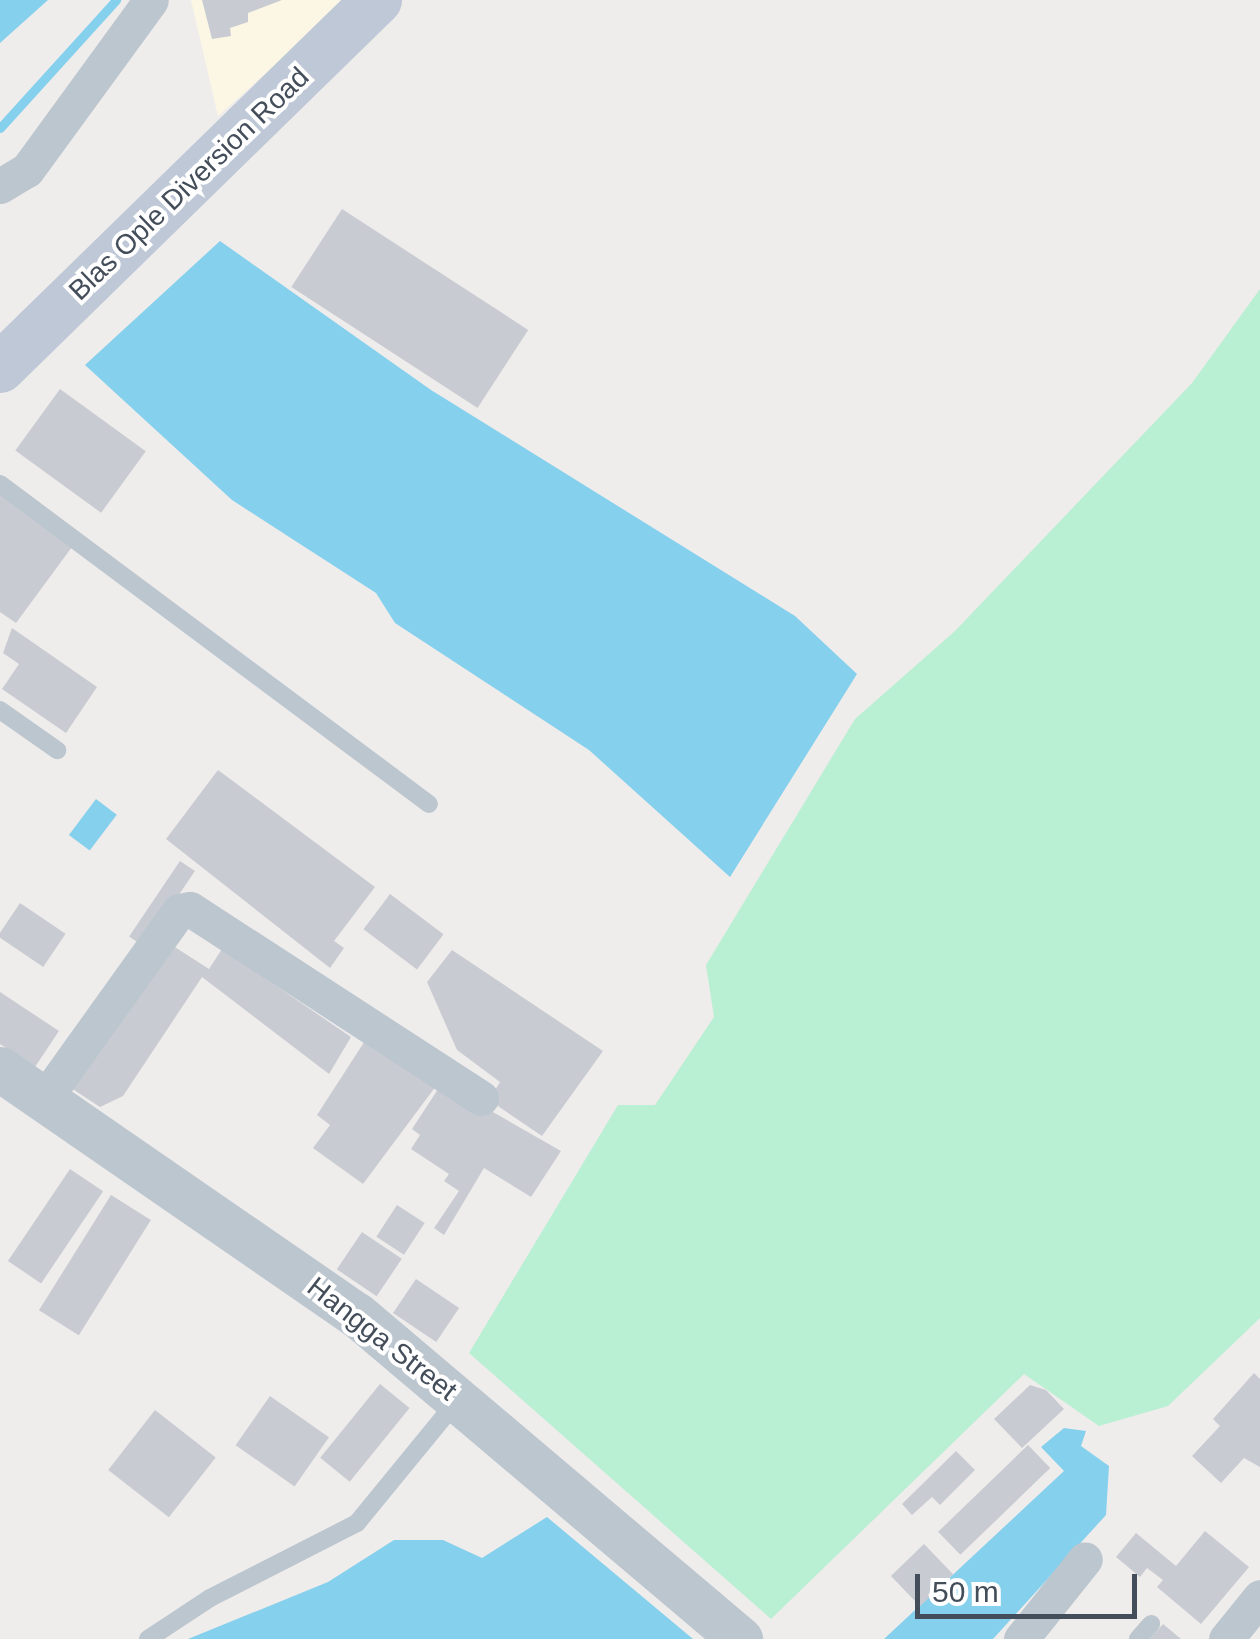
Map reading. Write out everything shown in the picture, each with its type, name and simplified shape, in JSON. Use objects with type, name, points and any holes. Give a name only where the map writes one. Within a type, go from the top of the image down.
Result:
[{"type":"main road","name":"Blas Ople Diversion Road","points":[[0,368],[378,0]]},
{"type":"street","points":[[0,186],[27,170],[151,0]]},
{"type":"street","points":[[45,1098],[178,911],[190,909],[481,1098]]},
{"type":"street","name":"Hangga Street","points":[[0,1069],[357,1316],[459,1398],[740,1639]]},
{"type":"street","points":[[1021,1639],[1086,1559]]},
{"type":"street","points":[[1226,1639],[1260,1598]]},
{"type":"lane","points":[[0,484],[428,804]]},
{"type":"lane","points":[[0,710],[58,750]]},
{"type":"lane","points":[[148,1639],[210,1598],[357,1523],[459,1398]]},
{"type":"shaded area","points":[[191,0],[349,0],[218,116]]},
{"type":"green space","points":[[1260,289],[1260,1318],[1168,1406],[1099,1426],[1024,1374],[771,1619],[469,1353],[618,1105],[655,1105],[714,1017],[706,965],[855,719],[955,631],[1192,383]]},
{"type":"water","points":[[0,0],[48,0],[0,43]]},
{"type":"water","points":[[220,241],[431,390],[795,616],[857,674],[730,877],[589,750],[395,623],[376,593],[232,500],[85,365]]},
{"type":"water","points":[[96,799],[117,815],[90,851],[69,835]]},
{"type":"water","points":[[1064,1428],[1086,1431],[1081,1446],[1109,1466],[1106,1515],[993,1639],[884,1639],[1064,1471],[1041,1447]]},
{"type":"water","points":[[547,1517],[693,1639],[188,1639],[328,1582],[394,1540],[443,1540],[482,1558]]},
{"type":"building","points":[[202,0],[282,0],[248,13],[248,22],[230,28],[231,36],[212,39]]},
{"type":"building","points":[[342,209],[528,330],[478,408],[291,287]]},
{"type":"building","points":[[60,389],[146,451],[101,513],[15,450]]},
{"type":"building","points":[[0,494],[72,547],[16,623],[0,612]]},
{"type":"building","points":[[12,628],[97,687],[66,733],[2,689],[19,664],[3,653]]},
{"type":"building","points":[[218,770],[375,887],[334,941],[344,948],[330,968],[166,839]]},
{"type":"building","points":[[180,861],[195,871],[144,947],[129,936]]},
{"type":"building","points":[[390,894],[444,934],[417,969],[364,929]]},
{"type":"building","points":[[20,903],[66,934],[43,967],[0,938]]},
{"type":"building","points":[[167,942],[209,969],[222,949],[351,1037],[329,1074],[202,977],[123,1096],[100,1107],[71,1088]]},
{"type":"building","points":[[452,950],[603,1051],[542,1136],[489,1100],[500,1082],[457,1050],[427,982]]},
{"type":"building","points":[[0,992],[59,1031],[35,1067],[0,1044]]},
{"type":"building","points":[[368,1036],[436,1086],[363,1184],[313,1148],[330,1125],[317,1115]]},
{"type":"building","points":[[442,1083],[561,1151],[531,1197],[484,1168],[444,1235],[434,1228],[459,1191],[444,1181],[449,1174],[411,1149],[420,1135],[412,1129]]},
{"type":"building","points":[[70,1169],[103,1191],[41,1283],[8,1261]]},
{"type":"building","points":[[111,1195],[151,1220],[79,1335],[39,1310]]},
{"type":"building","points":[[397,1205],[425,1223],[404,1255],[376,1237]]},
{"type":"building","points":[[362,1232],[402,1259],[377,1296],[337,1269]]},
{"type":"building","points":[[416,1279],[459,1308],[436,1342],[393,1313]]},
{"type":"building","points":[[1254,1373],[1260,1379],[1260,1467],[1244,1458],[1221,1483],[1192,1456],[1220,1426],[1213,1419]]},
{"type":"building","points":[[380,1384],[410,1408],[350,1482],[320,1458]]},
{"type":"building","points":[[1030,1385],[1046,1390],[1064,1409],[1022,1448],[994,1419]]},
{"type":"building","points":[[270,1396],[329,1437],[295,1486],[236,1445]]},
{"type":"building","points":[[155,1410],[216,1457],[169,1517],[108,1470]]},
{"type":"building","points":[[1028,1445],[1050,1468],[960,1555],[938,1532]]},
{"type":"building","points":[[956,1451],[975,1470],[940,1505],[932,1497],[912,1515],[902,1504]]},
{"type":"building","points":[[1205,1531],[1249,1567],[1201,1624],[1157,1587],[1163,1580],[1147,1568],[1140,1577],[1116,1557],[1136,1533],[1176,1566]]},
{"type":"building","points":[[924,1544],[953,1574],[920,1606],[891,1576]]},
{"type":"building","points":[[1163,1624],[1181,1639],[1150,1639]]},
{"type":"waterway","points":[[0,128],[116,0]]}]
